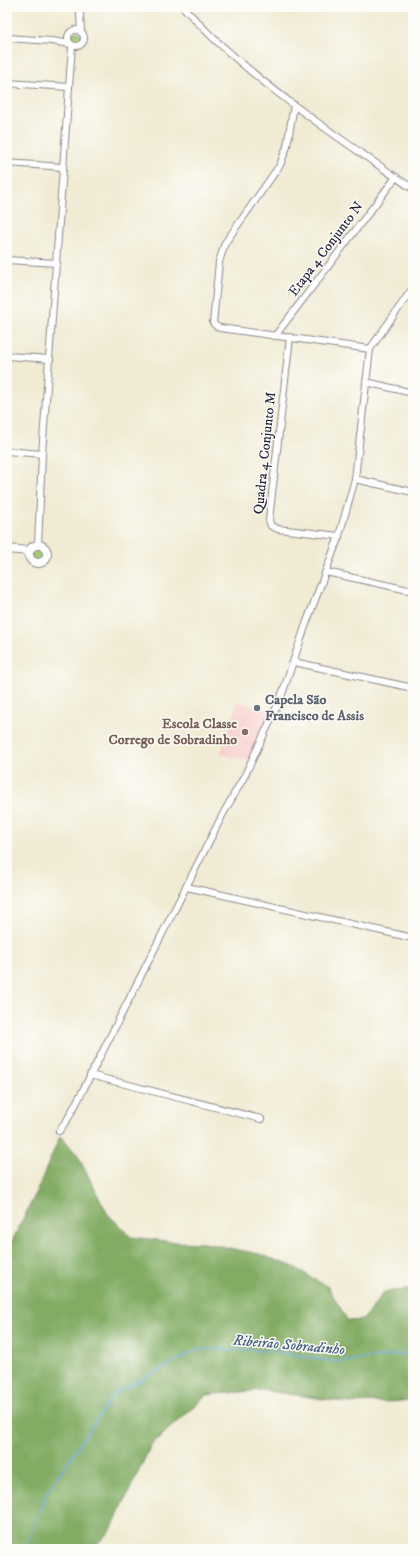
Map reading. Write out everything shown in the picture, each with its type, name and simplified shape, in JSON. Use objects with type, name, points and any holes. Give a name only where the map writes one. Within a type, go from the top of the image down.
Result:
[{"type":"street","points":[[7,38],[52,41],[79,46],[84,41],[81,32],[81,7]]},
{"type":"street","points":[[183,7],[221,46],[294,105],[413,189]]},
{"type":"street","points":[[38,545],[42,454],[70,87],[71,45],[68,42],[70,33],[80,14]]},
{"type":"street","points":[[52,41],[75,30],[81,32]]},
{"type":"street","points":[[7,83],[70,87]]},
{"type":"street","points":[[294,105],[287,146],[280,165],[225,243],[219,262],[212,323],[218,328],[370,349]]},
{"type":"street","points":[[7,163],[63,167]]},
{"type":"street","name":"Etapa 4 Conjunto N","points":[[275,336],[396,177]]},
{"type":"street","points":[[7,260],[57,263]]},
{"type":"street","points":[[59,1131],[67,1120],[223,814],[245,775],[270,723],[294,662],[306,624],[339,536],[355,480],[370,349],[412,291]]},
{"type":"street","name":"Quadra 4 Conjunto M","points":[[290,337],[269,520],[272,526],[278,529],[339,536]]},
{"type":"street","points":[[7,356],[50,359]]},
{"type":"street","points":[[366,382],[413,393]]},
{"type":"street","points":[[7,451],[42,454]]},
{"type":"street","points":[[355,480],[413,492]]},
{"type":"street","points":[[38,545],[44,547],[48,554],[47,558],[42,563],[35,564],[28,555],[29,551],[34,546],[38,545]]},
{"type":"street","points":[[7,549],[29,551]]},
{"type":"street","points":[[326,572],[413,591]]},
{"type":"street","points":[[294,662],[413,688]]},
{"type":"street","points":[[187,886],[413,938]]},
{"type":"street","points":[[90,1075],[261,1118]]},
{"type":"shaded area","name":"Escola Classe Corrego de Sobradinho","points":[[238,702],[273,711],[250,761],[220,754]]},
{"type":"green space","points":[[78,32],[81,33],[81,43],[74,44],[71,43],[70,36],[71,33]]},
{"type":"green space","points":[[38,546],[45,551],[46,554],[41,561],[38,562],[31,557],[30,554],[35,547]]},
{"type":"green space","points":[[60,1136],[77,1154],[107,1213],[131,1237],[175,1242],[205,1243],[259,1254],[292,1266],[328,1287],[348,1321],[363,1320],[384,1292],[413,1289],[413,1401],[350,1403],[262,1390],[207,1395],[151,1445],[110,1532],[91,1549],[7,1549],[7,1254],[34,1197]]},
{"type":"waterway","name":"Ribeirão Sobradinho","points":[[24,1549],[48,1490],[114,1394],[199,1349],[273,1351],[336,1362],[413,1353]]},
{"type":"place","name":"Capela São Francisco de Assis","points":[[257,708]]},
{"type":"place","name":"Escola Classe Corrego de Sobradinho","points":[[245,732]]}]
